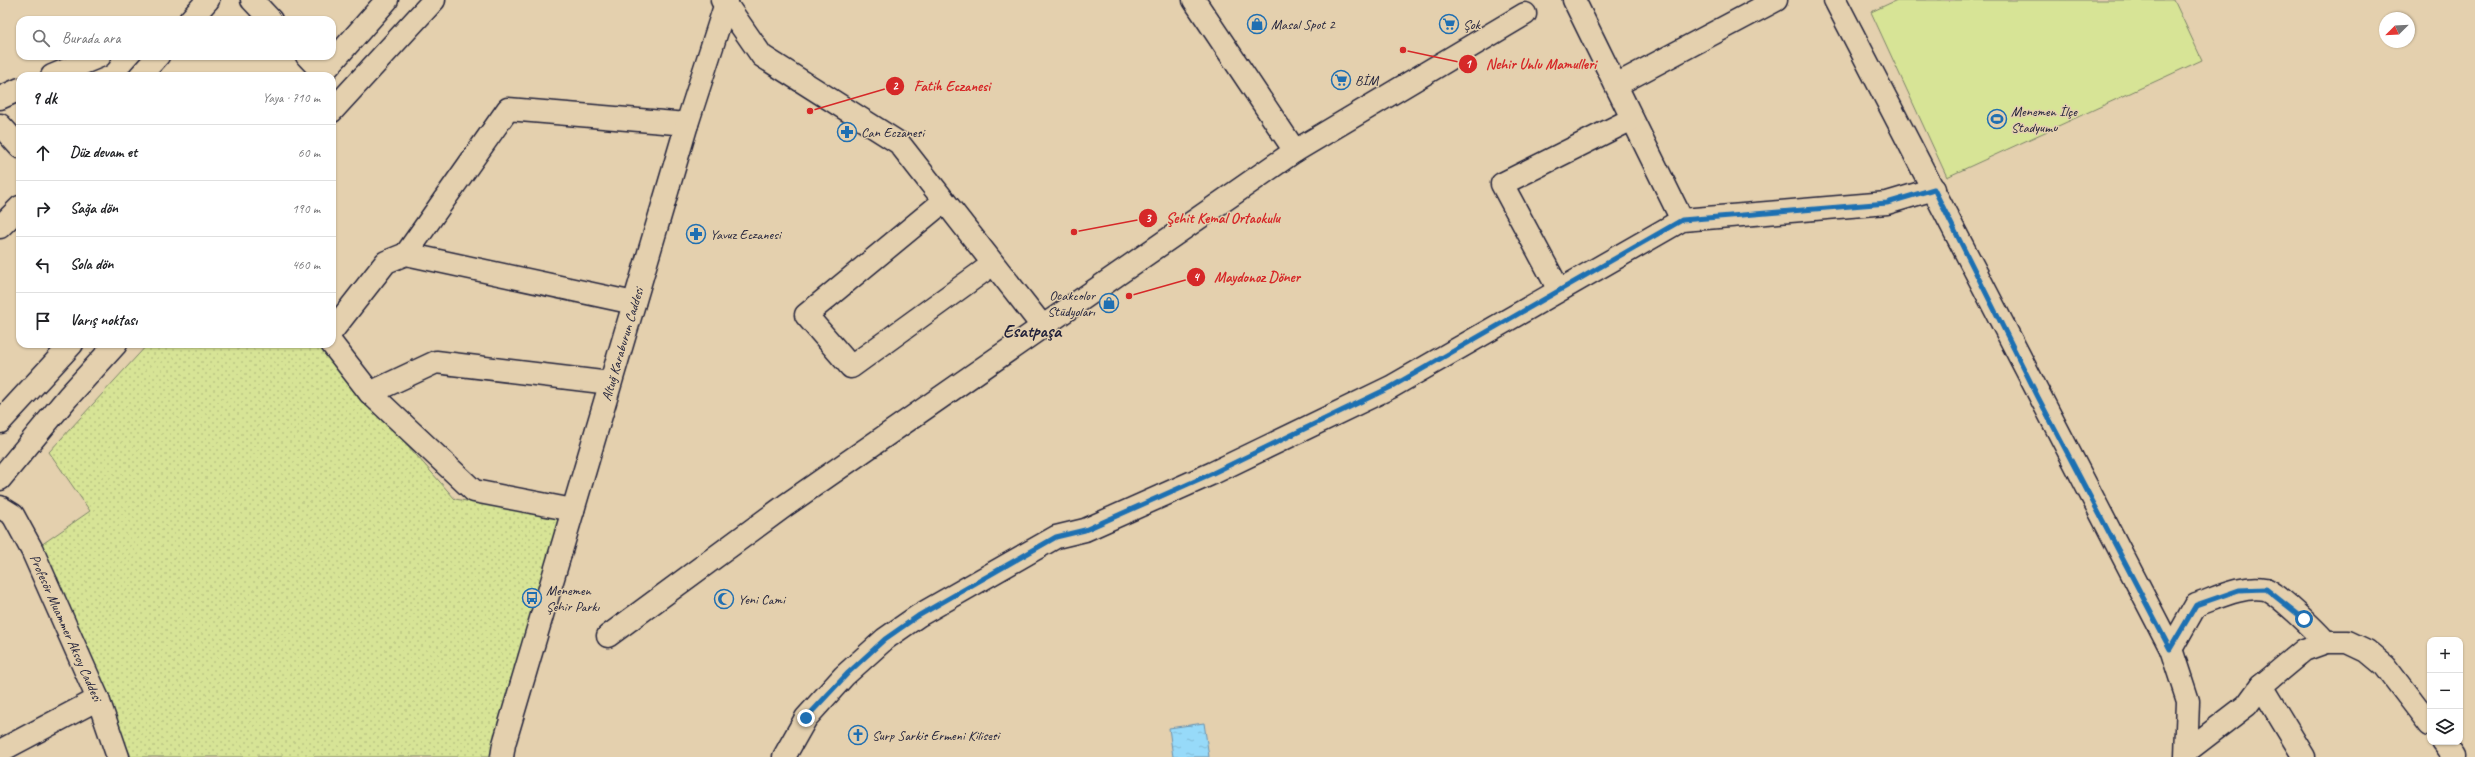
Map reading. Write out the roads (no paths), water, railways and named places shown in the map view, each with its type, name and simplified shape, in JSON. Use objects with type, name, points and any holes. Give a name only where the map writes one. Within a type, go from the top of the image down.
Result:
[{"type":"main road","points":[[194,16],[208,0]]},
{"type":"main road","points":[[252,0],[267,16]]},
{"type":"main road","points":[[336,57],[387,0]]},
{"type":"main road","points":[[336,107],[434,0]]},
{"type":"main road","points":[[1574,0],[1682,220]]},
{"type":"main road","points":[[1616,85],[1776,0]]},
{"type":"main road","points":[[1835,0],[1934,189],[2038,397],[2170,649],[2188,701],[2187,754]]},
{"type":"main road","points":[[725,1],[762,56],[899,143],[1042,326]]},
{"type":"main road","name":"Altuğ Karaburun Caddesi","points":[[502,757],[520,689],[610,383],[725,1]]},
{"type":"main road","points":[[1200,2],[1295,151]]},
{"type":"main road","points":[[608,636],[786,505],[1295,151],[1525,14]]},
{"type":"main road","points":[[62,72],[90,60]]},
{"type":"main road","points":[[144,72],[154,60]]},
{"type":"main road","points":[[309,60],[319,72]]},
{"type":"main road","points":[[323,72],[333,60]]},
{"type":"main road","points":[[0,98],[16,91]]},
{"type":"main road","points":[[336,326],[386,262],[406,254],[508,109],[687,124]]},
{"type":"main road","points":[[1559,290],[1502,184],[1632,118]]},
{"type":"main road","points":[[0,125],[16,143]]},
{"type":"main road","points":[[784,753],[806,718],[848,673],[885,639],[918,616],[1056,537],[1085,530],[1213,473],[1391,387],[1682,220],[1887,203],[1934,189]]},
{"type":"main road","points":[[944,201],[806,315],[851,367],[993,264]]},
{"type":"main road","points":[[0,227],[16,211]]},
{"type":"main road","points":[[406,254],[634,303]]},
{"type":"main road","points":[[0,422],[68,348]]},
{"type":"main road","points":[[0,478],[68,397],[112,348]]},
{"type":"main road","points":[[335,348],[370,393],[474,491],[573,510]]},
{"type":"main road","points":[[370,393],[436,362],[610,383]]},
{"type":"main road","name":"Profesör Muammer Aksoy Caddesi","points":[[0,507],[13,515],[32,550],[98,699],[118,757]]},
{"type":"main road","points":[[2170,649],[2196,605],[2239,590],[2266,589],[2304,619],[2326,642]]},
{"type":"main road","points":[[2187,754],[2247,706],[2261,686],[2304,650],[2326,642],[2348,642],[2367,651],[2385,666],[2427,721]]},
{"type":"main road","points":[[2261,686],[2304,757]]},
{"type":"main road","points":[[0,751],[98,699]]},
{"type":"main road","points":[[2445,745],[2454,757]]},
{"type":"water","points":[[1204,723],[1209,757],[1173,757],[1169,728]]},
{"type":"place","name":"Masal Spot 2","points":[[1257,24]]},
{"type":"place","name":"Şok","points":[[1449,24]]},
{"type":"place","name":"Nehir Unlu Mamulleri","points":[[1403,50]]},
{"type":"place","name":"BİM","points":[[1341,80]]},
{"type":"place","name":"Fatih Eczanesi","points":[[810,111]]},
{"type":"place","name":"Menemen İlçe Stadyumu","points":[[1997,119]]},
{"type":"place","name":"Can Eczanesi","points":[[847,132]]},
{"type":"place","name":"Şehit Kemal Ortaokulu","points":[[1074,232]]},
{"type":"place","name":"Yavuz Eczanesi","points":[[696,234]]},
{"type":"place","name":"Maydonoz Döner","points":[[1129,296]]},
{"type":"place","name":"Ocakcolor Stüdyoları","points":[[1109,303]]},
{"type":"place","name":"Menemen Şehir Parkı","points":[[532,598]]},
{"type":"place","name":"Yeni Cami","points":[[724,599]]},
{"type":"place","name":"Surp Sarkis Ermeni Kilisesi","points":[[858,735]]},
{"type":"district","name":"Esatpaşa","points":[[1032,331]]}]
